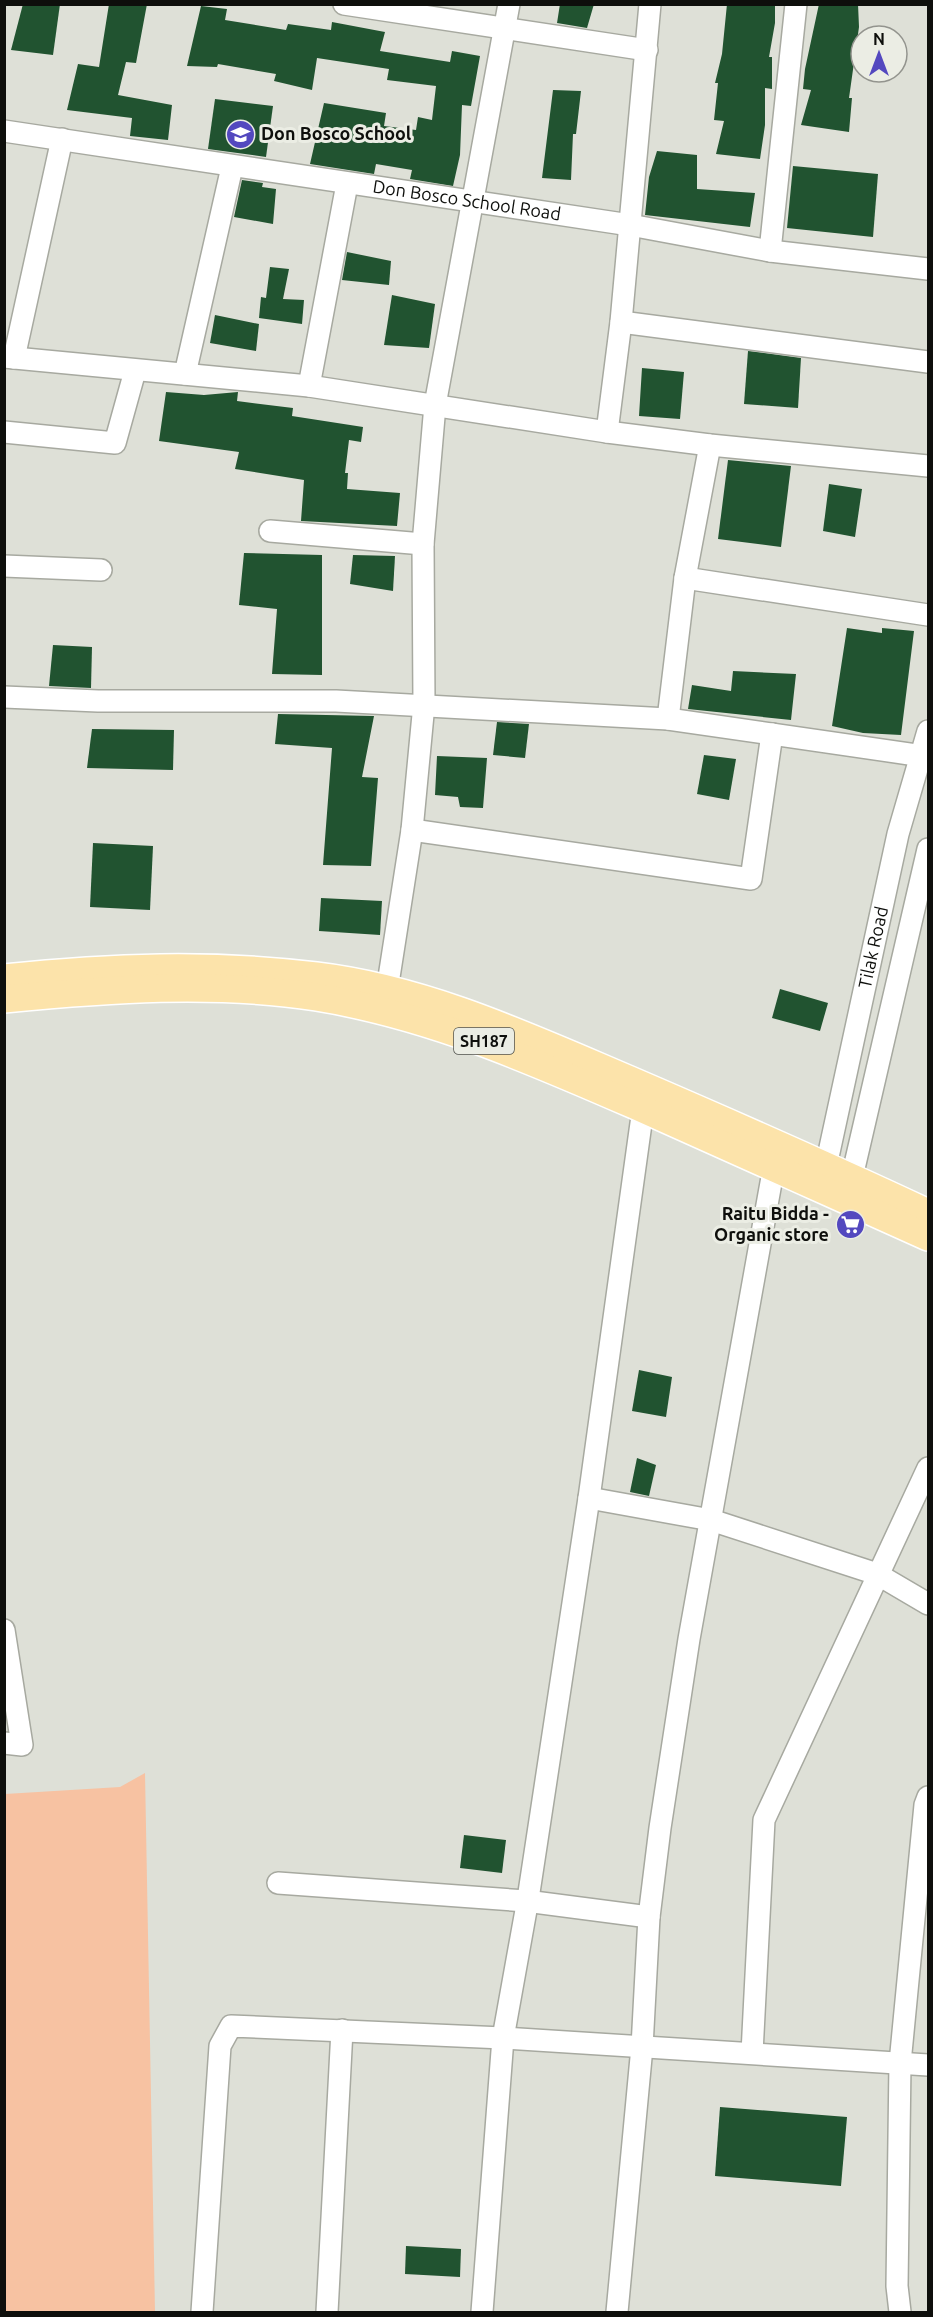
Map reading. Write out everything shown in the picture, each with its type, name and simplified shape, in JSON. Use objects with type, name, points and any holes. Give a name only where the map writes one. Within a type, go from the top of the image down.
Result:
[{"type":"main road","name":"SH187","points":[[4,978],[98,969],[200,966],[318,976],[387,990],[497,1023],[849,1188],[928,1237]]},
{"type":"main road","name":"SH187","points":[[4,999],[99,990],[200,987],[315,997],[382,1010],[490,1043],[774,1166],[824,1176]]},
{"type":"main road","name":"SH187","points":[[849,1188],[928,1213]]},
{"type":"street","points":[[344,4],[394,9],[647,50]]},
{"type":"street","points":[[387,990],[412,830],[424,704],[423,544],[435,405],[509,4]]},
{"type":"street","points":[[607,432],[621,322],[650,4]]},
{"type":"street","points":[[770,251],[796,4]]},
{"type":"street","name":"Don Bosco School Road","points":[[4,131],[630,225],[770,251],[928,269]]},
{"type":"street","points":[[62,140],[9,358],[309,386],[607,432],[710,445],[928,466]]},
{"type":"street","points":[[185,374],[232,167]]},
{"type":"street","points":[[309,386],[346,184]]},
{"type":"street","points":[[621,322],[928,362]]},
{"type":"street","points":[[4,432],[115,443],[135,371]]},
{"type":"street","points":[[668,719],[685,578],[710,445]]},
{"type":"street","points":[[270,531],[423,544]]},
{"type":"street","points":[[4,566],[101,570]]},
{"type":"street","points":[[685,578],[928,615]]},
{"type":"street","points":[[4,696],[98,701],[336,700],[668,719],[923,756]]},
{"type":"street","name":"Tilak Road","points":[[824,1176],[898,834],[923,756],[928,731]]},
{"type":"street","points":[[412,830],[751,879],[772,734]]},
{"type":"street","name":"Tilak Road","points":[[849,1188],[928,849]]},
{"type":"street","points":[[482,2313],[503,2038],[589,1498],[643,1109]]},
{"type":"street","points":[[617,2313],[642,2047],[649,1917],[689,1639],[774,1166]]},
{"type":"street","points":[[752,2053],[764,1820],[928,1468]]},
{"type":"street","points":[[589,1498],[711,1520],[877,1574],[928,1604]]},
{"type":"street","points":[[4,1630],[22,1745],[4,1743]]},
{"type":"street","points":[[900,2313],[897,2286],[900,2063],[925,1805],[928,1797]]},
{"type":"street","points":[[278,1883],[526,1901],[649,1917]]},
{"type":"street","points":[[202,2313],[220,2046],[231,2026],[503,2038],[928,2065]]},
{"type":"street","points":[[327,2313],[342,2030]]},
{"type":"shaded area","points":[[145,1773],[155,2312],[5,2312],[5,1794],[120,1787]]},
{"type":"building","points":[[23,4],[60,4],[53,55],[11,50]]},
{"type":"building","points":[[109,4],[147,4],[136,63],[126,62],[118,95],[172,105],[168,140],[130,136],[132,118],[67,110],[78,64],[99,67]]},
{"type":"building","points":[[560,4],[594,4],[587,28],[557,23]]},
{"type":"building","points":[[727,4],[775,4],[775,23],[769,57],[772,57],[772,89],[765,88],[765,125],[760,159],[716,154],[724,121],[714,120],[718,83],[715,83],[722,54]]},
{"type":"building","points":[[819,4],[858,4],[859,24],[849,24],[849,84],[851,84],[849,98],[852,98],[849,132],[801,125],[811,90],[803,89]]},
{"type":"building","points":[[201,6],[227,9],[225,20],[286,30],[288,24],[331,30],[332,22],[385,32],[380,51],[450,62],[452,51],[480,56],[471,106],[462,105],[460,155],[453,186],[410,179],[412,170],[376,164],[374,174],[310,164],[324,103],[386,113],[384,126],[416,130],[418,117],[432,120],[436,86],[387,80],[389,69],[317,58],[312,90],[274,81],[276,74],[218,64],[217,67],[187,66]]},
{"type":"building","points":[[553,90],[581,91],[576,134],[573,134],[571,180],[542,178]]},
{"type":"building","name":"Don Bosco School","points":[[215,99],[273,106],[266,157],[208,149]]},
{"type":"building","points":[[657,151],[697,155],[697,189],[755,193],[750,227],[645,215],[649,177]]},
{"type":"building","points":[[793,166],[878,174],[873,237],[787,228]]},
{"type":"building","points":[[242,180],[263,183],[262,187],[276,189],[273,224],[234,217]]},
{"type":"building","points":[[347,252],[391,261],[389,285],[342,280]]},
{"type":"building","points":[[270,267],[289,269],[283,299],[304,300],[302,324],[259,318],[261,297],[266,298]]},
{"type":"building","points":[[392,295],[435,304],[429,348],[384,345]]},
{"type":"building","points":[[215,315],[259,324],[256,351],[210,343]]},
{"type":"building","points":[[748,351],[801,358],[798,408],[744,404]]},
{"type":"building","points":[[642,368],[684,372],[680,419],[639,416]]},
{"type":"building","points":[[166,392],[204,395],[238,392],[237,401],[293,408],[292,416],[363,427],[361,442],[349,440],[345,473],[348,473],[347,489],[400,493],[397,526],[301,521],[304,480],[235,469],[239,452],[159,441]]},
{"type":"building","points":[[728,460],[791,466],[781,547],[718,539]]},
{"type":"building","points":[[829,484],[862,489],[855,537],[823,531]]},
{"type":"building","points":[[244,553],[322,555],[322,675],[272,674],[277,609],[239,605]]},
{"type":"building","points":[[353,555],[395,556],[393,591],[350,584]]},
{"type":"building","points":[[847,628],[882,633],[882,628],[914,631],[901,735],[863,733],[832,726]]},
{"type":"building","points":[[53,645],[92,647],[91,688],[49,686]]},
{"type":"building","points":[[733,671],[796,674],[791,720],[688,709],[692,685],[731,691]]},
{"type":"building","points":[[278,714],[374,716],[362,777],[378,778],[371,866],[323,865],[332,748],[275,744]]},
{"type":"building","points":[[497,722],[529,724],[525,758],[493,755]]},
{"type":"building","points":[[92,729],[174,730],[173,770],[87,768]]},
{"type":"building","points":[[704,755],[736,759],[729,800],[697,794]]},
{"type":"building","points":[[437,756],[487,758],[483,808],[460,807],[458,797],[435,795]]},
{"type":"building","points":[[93,843],[153,846],[150,910],[90,907]]},
{"type":"building","points":[[321,898],[382,901],[380,935],[319,931]]},
{"type":"building","points":[[780,989],[828,1003],[820,1031],[772,1018]]},
{"type":"building","points":[[639,1370],[672,1377],[666,1417],[632,1411]]},
{"type":"building","points":[[637,1458],[656,1465],[649,1496],[630,1492]]},
{"type":"building","points":[[464,1835],[506,1840],[502,1873],[460,1868]]},
{"type":"building","points":[[720,2107],[847,2117],[841,2186],[715,2176]]},
{"type":"building","points":[[406,2246],[461,2249],[460,2277],[405,2274]]},
{"type":"place","name":"Don Bosco School","points":[[240,134]]},
{"type":"place","name":"Raitu Bidda - Organic store","points":[[850,1224]]}]
